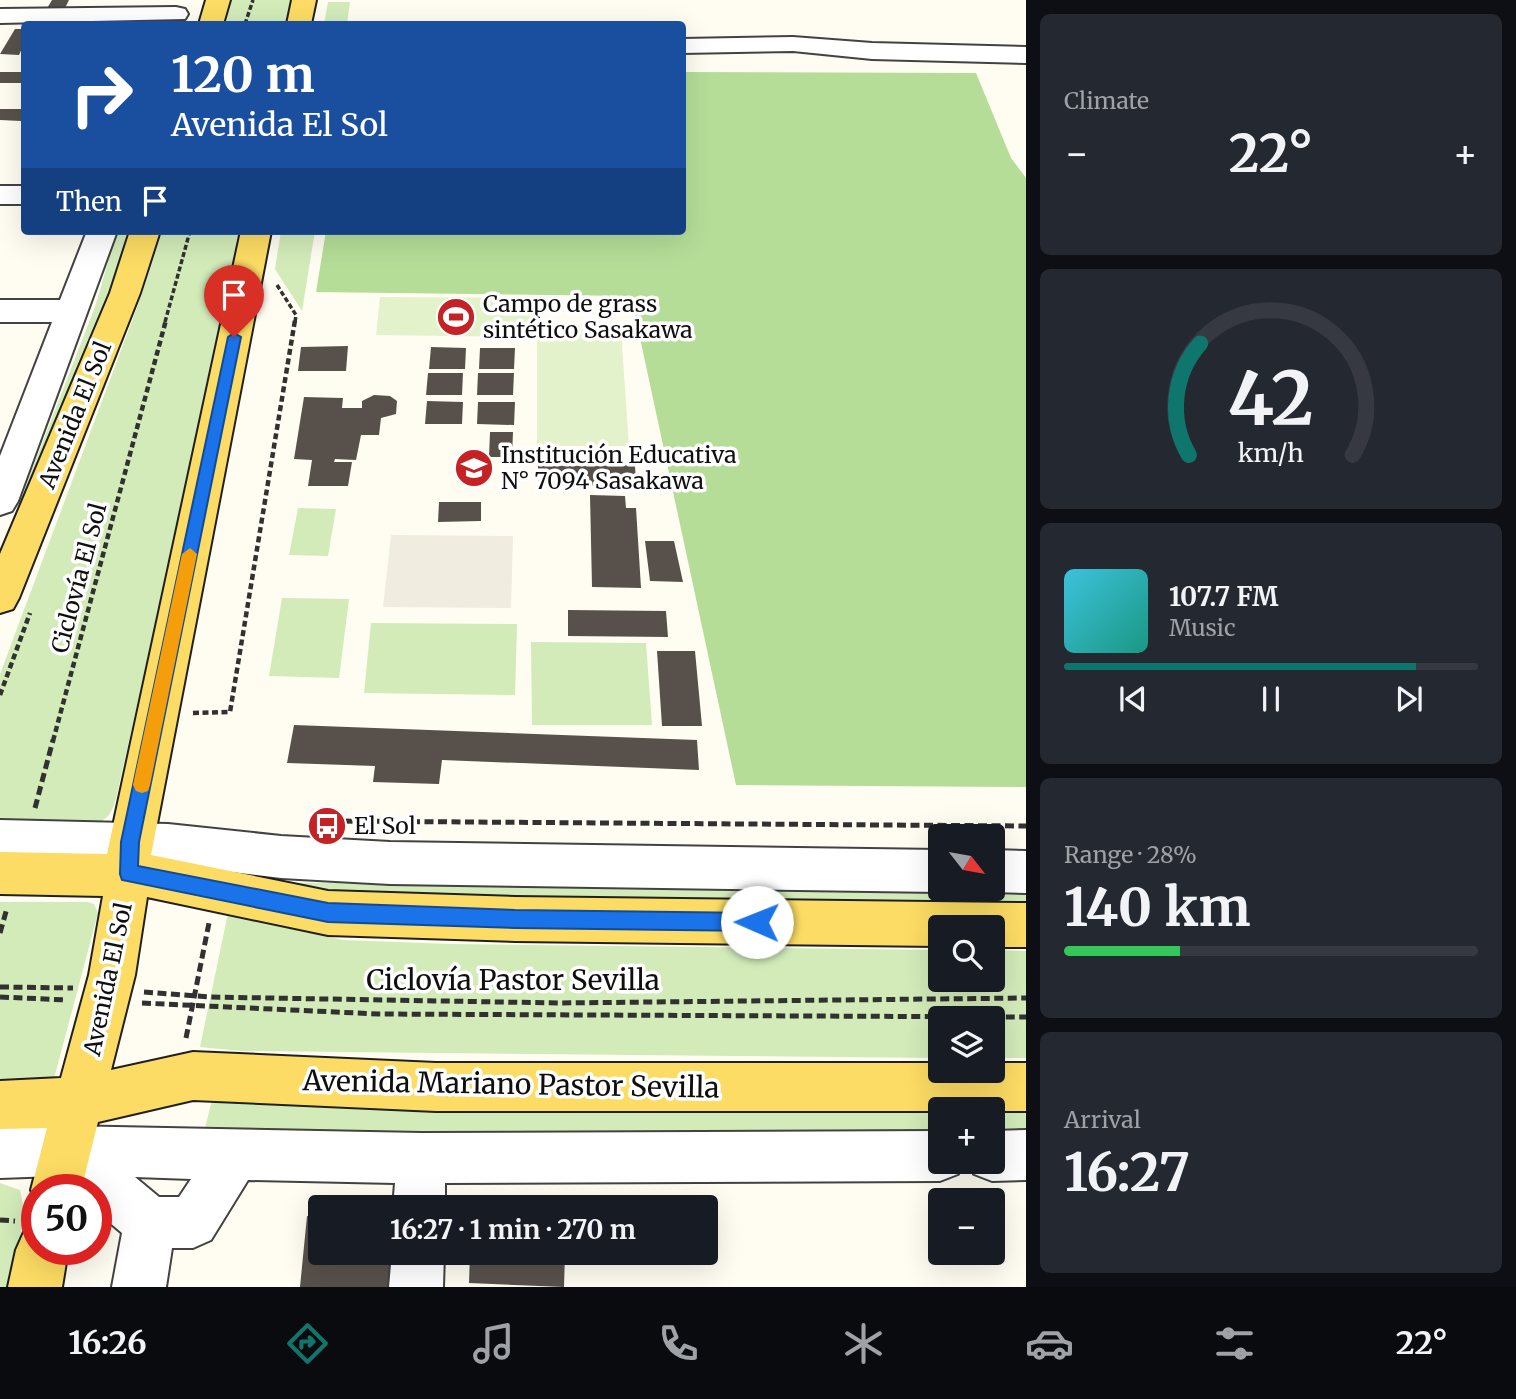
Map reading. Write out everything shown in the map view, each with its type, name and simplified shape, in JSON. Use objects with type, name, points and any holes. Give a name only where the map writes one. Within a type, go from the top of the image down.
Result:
[{"type":"main road","points":[[212,21],[218,0]]},
{"type":"main road","points":[[300,21],[304,0]]},
{"type":"main road","name":"Avenida El Sol","points":[[0,598],[125,293],[144,235]]},
{"type":"main road","name":"Avenida El Sol","points":[[60,1171],[108,995],[129,858],[255,235]]},
{"type":"main road","points":[[11,857],[129,858],[158,876],[328,912],[515,919],[1026,925]]},
{"type":"main road","name":"Avenida Mariano Pastor Sevilla","points":[[0,1105],[80,1102],[193,1076],[436,1087],[1026,1087]]},
{"type":"main road","points":[[35,1287],[39,1265]]},
{"type":"street","points":[[5,15],[176,13]]},
{"type":"street","points":[[686,46],[793,44],[872,51],[1026,55]]},
{"type":"street","points":[[0,195],[21,195]]},
{"type":"street","name":"Avenida El Sol","points":[[0,501],[10,449],[73,311],[101,235]]},
{"type":"street","points":[[0,311],[73,311]]},
{"type":"street","points":[[129,858],[281,857],[390,863],[928,871]]},
{"type":"street","points":[[1005,872],[1026,872]]},
{"type":"street","points":[[0,1153],[60,1171],[150,1223],[193,1222],[236,1154]]},
{"type":"street","points":[[60,1171],[236,1154],[421,1158],[928,1156]]},
{"type":"street","points":[[1005,1156],[1026,1156]]},
{"type":"street","points":[[420,1195],[421,1158]]},
{"type":"street","points":[[139,1287],[150,1223]]},
{"type":"street","points":[[416,1287],[417,1265]]},
{"type":"path","points":[[246,21],[253,0]]},
{"type":"path","name":"Ciclovía El Sol","points":[[0,933],[11,857],[189,235]]},
{"type":"path","points":[[191,726],[193,713],[230,712],[296,315],[275,282]]},
{"type":"path","points":[[327,821],[1026,827]]},
{"type":"path","name":"Ciclovía Pastor Sevilla","points":[[0,987],[108,995],[559,1003],[1026,998]]},
{"type":"path","points":[[0,997],[108,995],[379,1014],[1026,1017]]},
{"type":"green space","points":[[229,0],[294,0],[290,21],[223,21]]},
{"type":"green space","points":[[328,2],[350,2],[347,21],[325,21]]},
{"type":"green space","points":[[686,72],[976,73],[1011,158],[1026,178],[1026,787],[736,785],[631,296],[316,292],[325,235],[686,235]]},
{"type":"green space","points":[[116,235],[132,235],[0,574],[0,552],[95,307]]},
{"type":"green space","points":[[161,235],[244,235],[113,807],[104,820],[95,824],[0,820],[0,674],[142,294]]},
{"type":"green space","points":[[280,235],[314,235],[302,311],[275,269]]},
{"type":"green space","name":"Campo de grass sintético Sasakawa","points":[[380,297],[535,298],[534,337],[376,335]]},
{"type":"green space","points":[[537,329],[621,330],[629,446],[537,446]]},
{"type":"green space","points":[[298,508],[336,509],[328,556],[289,555]]},
{"type":"green space","points":[[282,598],[349,599],[339,678],[269,676]]},
{"type":"green space","points":[[371,623],[517,624],[515,695],[364,693]]},
{"type":"green space","points":[[531,642],[646,643],[652,725],[532,725]]},
{"type":"green space","points":[[249,882],[928,891],[928,901],[1005,901],[1005,892],[1026,892],[1026,910],[315,900]]},
{"type":"green space","points":[[0,902],[88,902],[94,904],[98,913],[55,1075],[50,1082],[0,1090]]},
{"type":"green space","points":[[228,913],[343,940],[450,944],[928,950],[928,992],[1005,992],[1005,950],[1026,951],[1026,1058],[1005,1058],[1005,1006],[928,1006],[928,1058],[242,1051],[200,1047]]},
{"type":"green space","points":[[213,1096],[928,1103],[928,1137],[268,1130],[204,1132]]},
{"type":"green space","points":[[1005,1104],[1026,1104],[1026,1137],[1005,1137]]},
{"type":"green space","points":[[0,1183],[20,1190],[21,1232],[9,1287],[0,1287]]},
{"type":"shaded area","points":[[391,535],[513,536],[511,608],[383,607]]},
{"type":"building","points":[[52,0],[69,0],[64,10],[46,10]]},
{"type":"building","points":[[15,29],[21,29],[19,55],[0,54]]},
{"type":"building","points":[[0,72],[21,72],[21,83],[0,83]]},
{"type":"building","points":[[0,109],[21,109],[21,121],[0,120]]},
{"type":"building","points":[[348,346],[346,371],[298,371],[301,347]]},
{"type":"building","points":[[431,347],[466,348],[465,369],[429,369]]},
{"type":"building","points":[[480,348],[515,348],[514,369],[479,369]]},
{"type":"building","points":[[428,373],[463,373],[462,395],[426,395]]},
{"type":"building","points":[[478,373],[514,373],[513,395],[477,395]]},
{"type":"building","points":[[374,395],[390,396],[397,401],[396,414],[381,418],[379,435],[361,435],[356,460],[335,459],[334,462],[352,462],[348,486],[308,486],[312,460],[294,459],[304,397],[343,398],[342,408],[362,408],[362,401]]},
{"type":"building","points":[[427,401],[463,402],[462,424],[425,424]]},
{"type":"building","points":[[478,402],[515,402],[514,425],[477,424]]},
{"type":"building","points":[[490,432],[513,432],[512,457],[489,457]]},
{"type":"building","points":[[635,465],[636,485],[538,486],[538,466]]},
{"type":"building","points":[[590,495],[625,496],[626,508],[636,508],[641,588],[592,587]]},
{"type":"building","points":[[439,502],[481,502],[481,521],[438,522]]},
{"type":"building","points":[[645,541],[674,541],[683,582],[650,581]]},
{"type":"building","points":[[568,610],[666,611],[668,637],[568,636]]},
{"type":"building","points":[[657,651],[695,651],[702,726],[662,726]]},
{"type":"building","points":[[294,725],[697,740],[699,770],[442,760],[439,784],[373,782],[375,766],[287,763]]},
{"type":"building","points":[[307,1216],[308,1265],[400,1265],[399,1287],[300,1287]]},
{"type":"building","points":[[470,1265],[565,1265],[564,1287],[469,1283]]},
{"type":"slow traffic","points":[[142,785],[190,554]]},
{"type":"place","name":"Campo de grass sintético Sasakawa","points":[[456,317]]},
{"type":"place","name":"Institución Educativa N° 7094 Sasakawa","points":[[474,468]]},
{"type":"place","name":"El Sol","points":[[327,826]]},
{"type":"route","points":[[234,337],[130,842],[129,874],[158,876],[328,912],[515,919],[757,922]]}]
